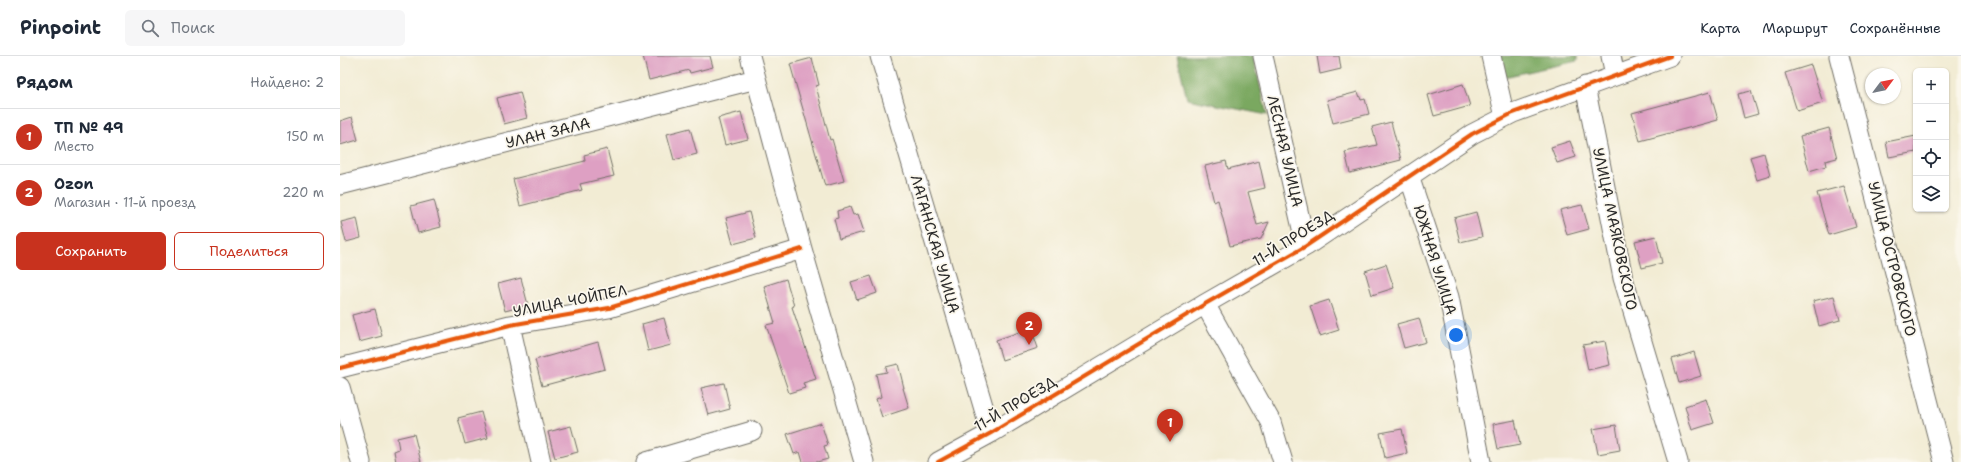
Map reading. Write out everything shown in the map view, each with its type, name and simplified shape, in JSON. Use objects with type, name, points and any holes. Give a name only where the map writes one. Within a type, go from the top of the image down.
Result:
[{"type":"street","points":[[750,56],[802,249],[864,462]]},
{"type":"street","name":"ЛАГАНСКАЯ УЛИЦА","points":[[880,56],[991,433]]},
{"type":"street","name":"ЛЕСНАЯ УЛИЦА","points":[[1263,56],[1306,246]]},
{"type":"street","points":[[1491,56],[1505,117]]},
{"type":"street","points":[[1611,56],[1615,75]]},
{"type":"street","name":"11-Й ПРОЕЗД","points":[[938,462],[991,433],[1205,304],[1306,246],[1472,134],[1505,117],[1585,86],[1670,56]]},
{"type":"street","name":"УЛИЦА ОСТРОВСКОГО","points":[[1839,56],[1944,462]]},
{"type":"street","name":"УЛАН ЗАЛА","points":[[340,185],[756,79]]},
{"type":"street","name":"УЛИЦА МАЯКОВСКОГО","points":[[1585,86],[1623,278],[1678,462]]},
{"type":"street","name":"ЮЖНАЯ УЛИЦА","points":[[1409,176],[1448,297],[1481,462]]},
{"type":"street","name":"УЛИЦА ЧОЙПЕЛ","points":[[340,368],[510,325],[609,308],[802,249]]},
{"type":"street","points":[[1205,304],[1271,422],[1283,462]]},
{"type":"street","points":[[510,325],[542,462]]},
{"type":"street","points":[[340,387],[361,462]]},
{"type":"street","points":[[646,462],[752,431]]},
{"type":"green space","points":[[1177,56],[1253,56],[1267,115],[1187,99]]},
{"type":"green space","points":[[1500,56],[1577,56],[1577,61],[1504,77]]},
{"type":"building","points":[[643,56],[710,56],[713,67],[690,73],[689,70],[649,80]]},
{"type":"building","points":[[1317,56],[1339,56],[1341,69],[1320,74]]},
{"type":"building","points":[[812,58],[819,85],[816,86],[830,140],[832,139],[844,181],[825,186],[790,64]]},
{"type":"building","points":[[1811,65],[1823,103],[1797,111],[1785,73]]},
{"type":"building","points":[[1463,84],[1470,106],[1434,116],[1428,95]]},
{"type":"building","points":[[1751,91],[1758,114],[1744,118],[1738,94]]},
{"type":"building","points":[[520,92],[527,118],[504,124],[497,98]]},
{"type":"building","points":[[1358,92],[1361,100],[1365,99],[1369,114],[1333,123],[1327,100]]},
{"type":"building","points":[[1710,92],[1718,120],[1640,141],[1632,113]]},
{"type":"building","points":[[741,112],[748,139],[725,145],[718,118]]},
{"type":"building","points":[[352,117],[358,140],[340,145],[340,121]]},
{"type":"building","points":[[1391,122],[1401,160],[1350,173],[1345,152],[1377,145],[1372,127]]},
{"type":"building","points":[[690,128],[697,154],[674,160],[667,134]]},
{"type":"building","points":[[1829,128],[1837,158],[1825,161],[1826,166],[1809,171],[1800,136]]},
{"type":"building","points":[[1913,137],[1913,153],[1889,157],[1886,142]]},
{"type":"building","points":[[1570,141],[1576,157],[1557,163],[1551,147]]},
{"type":"building","points":[[607,149],[614,176],[580,184],[582,190],[520,206],[513,179],[585,161],[584,155]]},
{"type":"building","points":[[1764,153],[1770,176],[1757,180],[1750,157]]},
{"type":"building","points":[[1226,161],[1228,169],[1259,161],[1265,188],[1248,192],[1257,225],[1269,222],[1261,239],[1230,246],[1218,200],[1214,202],[1205,166]]},
{"type":"building","points":[[1844,186],[1856,227],[1829,235],[1817,193]]},
{"type":"building","points":[[434,200],[441,227],[418,233],[411,206]]},
{"type":"building","points":[[1582,205],[1589,229],[1567,235],[1560,210]]},
{"type":"building","points":[[850,207],[853,215],[858,214],[864,232],[839,239],[834,219],[838,218],[837,211]]},
{"type":"building","points":[[749,212],[756,238],[733,244],[726,218]]},
{"type":"building","points":[[1476,212],[1482,237],[1460,242],[1454,218]]},
{"type":"building","points":[[357,218],[361,238],[346,242],[341,222]]},
{"type":"building","points":[[1656,236],[1662,263],[1642,268],[1635,241]]},
{"type":"building","points":[[1386,264],[1394,288],[1372,295],[1365,271]]},
{"type":"building","points":[[871,276],[877,293],[857,300],[851,282]]},
{"type":"building","points":[[521,278],[528,305],[505,311],[498,284]]},
{"type":"building","points":[[786,279],[794,306],[792,307],[816,379],[803,383],[805,388],[789,393],[766,325],[775,323],[764,286]]},
{"type":"building","points":[[1834,296],[1840,320],[1819,326],[1813,301]]},
{"type":"building","points":[[1329,300],[1339,330],[1320,336],[1310,306]]},
{"type":"building","points":[[375,309],[382,336],[359,342],[352,315]]},
{"type":"building","points":[[664,318],[671,345],[648,351],[642,324]]},
{"type":"building","points":[[1419,318],[1426,342],[1404,348],[1397,324]]},
{"type":"building","points":[[1031,328],[1038,348],[1002,360],[996,340]]},
{"type":"building","points":[[1605,341],[1610,365],[1588,370],[1583,345]]},
{"type":"building","points":[[598,342],[605,369],[542,386],[535,360]]},
{"type":"building","points":[[1694,352],[1701,376],[1679,383],[1672,359]]},
{"type":"building","points":[[898,364],[909,408],[882,417],[876,399],[881,397],[876,374],[887,372],[886,367]]},
{"type":"building","points":[[724,383],[730,409],[708,415],[701,388]]},
{"type":"building","points":[[1706,399],[1714,423],[1692,430],[1685,406]]},
{"type":"building","points":[[481,412],[488,438],[465,444],[458,418]]},
{"type":"building","points":[[1515,420],[1520,445],[1498,449],[1493,424]]},
{"type":"building","points":[[821,423],[828,445],[824,446],[828,459],[817,462],[803,462],[800,452],[794,454],[787,434]]},
{"type":"building","points":[[1616,425],[1620,450],[1598,454],[1593,429]]},
{"type":"building","points":[[571,426],[578,452],[555,458],[548,432]]},
{"type":"building","points":[[1402,429],[1407,453],[1385,458],[1380,433]]},
{"type":"building","points":[[414,434],[421,462],[396,462],[394,451],[399,449],[397,438]]},
{"type":"cycle path","points":[[938,462],[991,433],[1205,304],[1306,246],[1472,134],[1513,113],[1670,56]]},
{"type":"cycle path","points":[[340,368],[510,325],[609,308],[802,249]]},
{"type":"place","name":"Ozon","points":[[1029,345]]},
{"type":"place","name":"ТП № 49","points":[[1170,442]]}]
